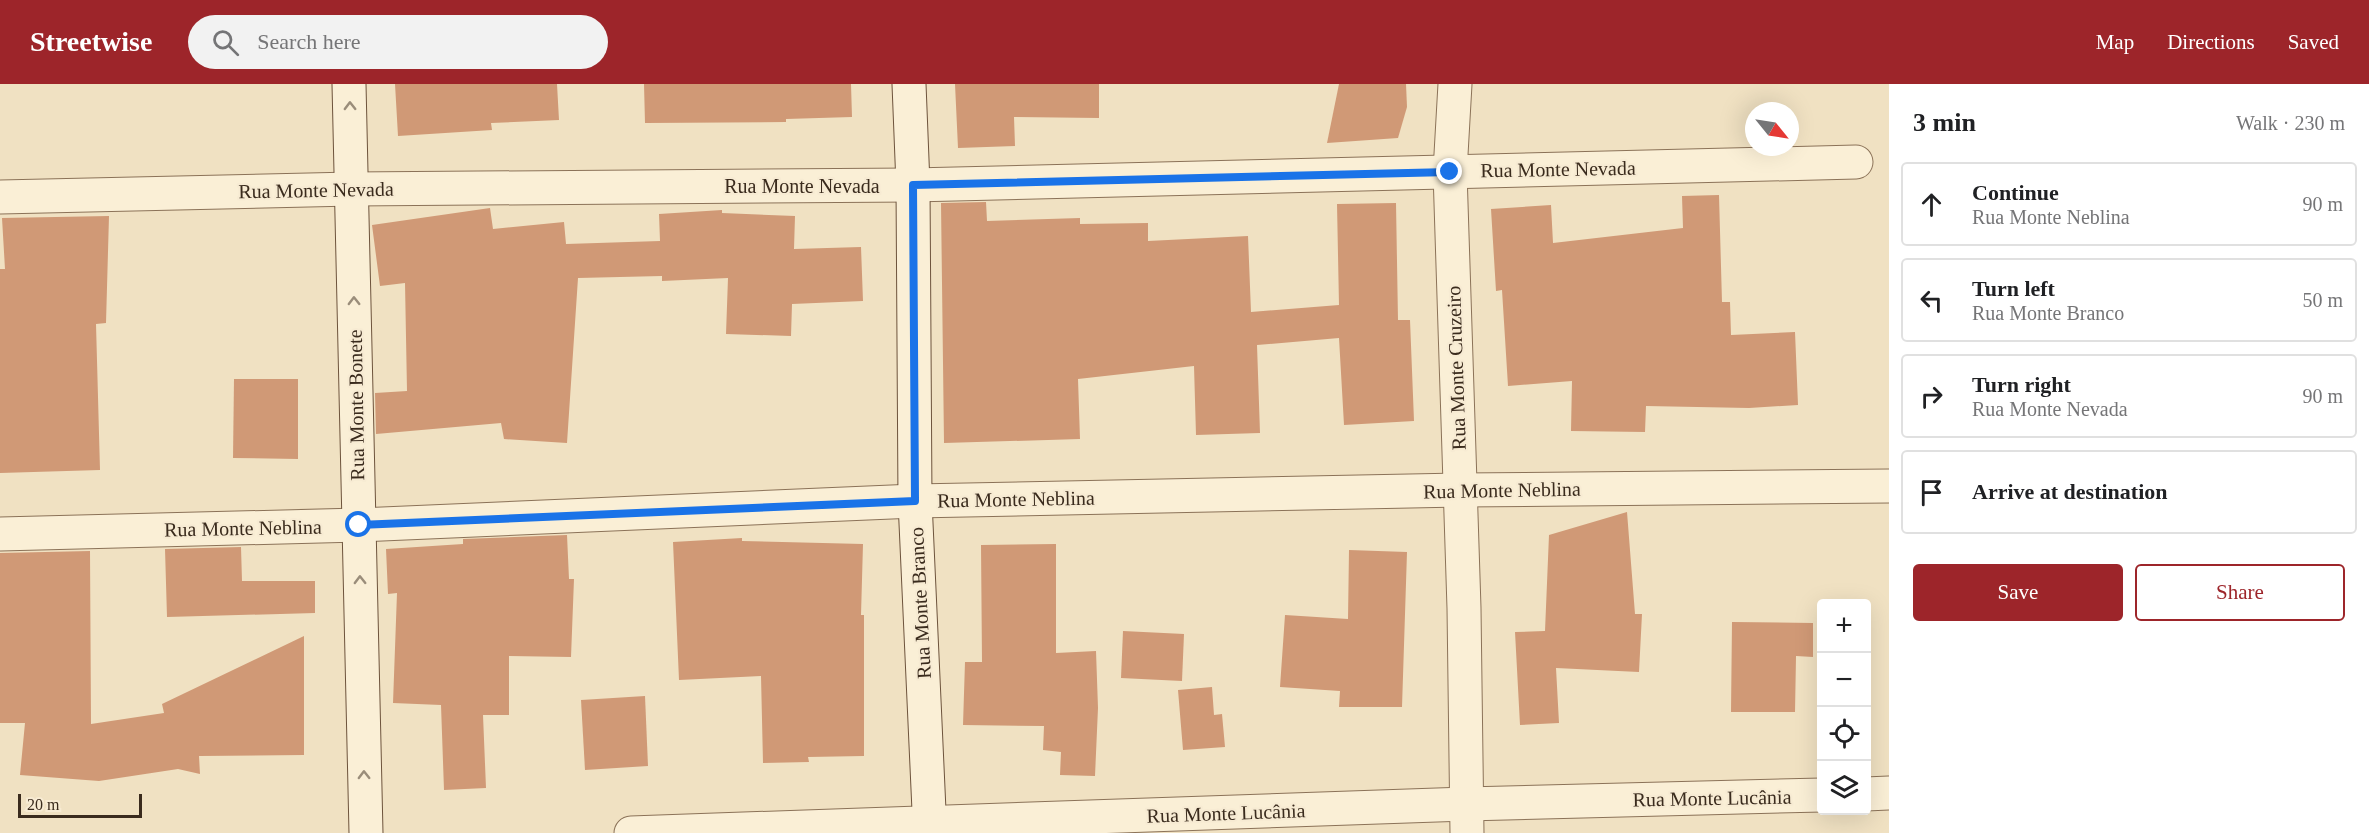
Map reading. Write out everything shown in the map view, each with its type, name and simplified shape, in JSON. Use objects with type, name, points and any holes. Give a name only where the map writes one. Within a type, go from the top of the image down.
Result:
[{"type":"street","name":"Rua Monte Bonete","points":[[350,84],[366,833]]},
{"type":"street","name":"Rua Monte Branco","points":[[909,84],[913,185],[915,501],[930,828]]},
{"type":"street","name":"Rua Monte Cruzeiro","points":[[1455,84],[1450,172],[1464,608],[1466,818]]},
{"type":"street","name":"Rua Monte Nevada","points":[[0,197],[352,189],[913,185],[1856,162]]},
{"type":"street","name":"Rua Monte Neblina","points":[[0,534],[359,525],[915,501],[1460,490],[1889,486]]},
{"type":"street","points":[[1871,794],[1889,793]]},
{"type":"street","name":"Rua Monte Lucânia","points":[[631,833],[1466,818],[1817,795]]},
{"type":"building","points":[[395,84],[557,84],[559,120],[491,123],[492,130],[398,136]]},
{"type":"building","points":[[644,84],[851,84],[852,117],[786,119],[786,122],[645,123]]},
{"type":"building","points":[[955,84],[1099,84],[1099,118],[1014,117],[1015,146],[958,148]]},
{"type":"building","points":[[1339,84],[1406,84],[1407,107],[1398,138],[1327,143]]},
{"type":"building","points":[[1719,195],[1722,302],[1730,302],[1731,335],[1795,332],[1798,405],[1749,408],[1646,406],[1645,432],[1571,431],[1572,381],[1508,386],[1502,290],[1496,291],[1491,209],[1551,205],[1553,243],[1683,228],[1682,196]]},
{"type":"building","points":[[986,202],[987,221],[1080,218],[1080,224],[1148,223],[1148,241],[1248,236],[1251,312],[1339,305],[1337,204],[1396,203],[1398,320],[1410,320],[1414,421],[1344,425],[1339,338],[1257,345],[1260,433],[1196,435],[1194,366],[1078,379],[1080,439],[944,443],[941,203]]},
{"type":"building","points":[[490,208],[493,229],[564,222],[566,244],[660,241],[659,214],[722,210],[722,213],[795,216],[794,249],[861,247],[863,301],[792,304],[791,336],[726,334],[728,278],[662,281],[662,276],[578,278],[567,443],[504,439],[501,423],[376,434],[375,393],[407,391],[405,283],[380,286],[372,225]]},
{"type":"building","points":[[109,216],[106,323],[96,324],[100,470],[0,473],[0,269],[5,269],[2,218]]},
{"type":"building","points":[[234,379],[298,379],[298,459],[233,458]]},
{"type":"building","points":[[1627,512],[1635,614],[1642,614],[1639,672],[1556,668],[1559,723],[1520,725],[1515,632],[1545,631],[1549,535]]},
{"type":"building","points":[[567,535],[569,579],[574,579],[571,657],[509,656],[509,715],[483,715],[486,788],[444,790],[441,705],[393,703],[397,593],[388,594],[386,549],[463,544],[463,539]]},
{"type":"building","points":[[742,538],[742,541],[863,544],[861,615],[864,615],[864,756],[808,757],[809,762],[763,763],[761,676],[679,680],[673,542]]},
{"type":"building","points":[[1056,544],[1056,653],[1096,651],[1098,708],[1095,776],[1060,775],[1061,752],[1043,750],[1044,726],[963,725],[965,662],[982,662],[981,545]]},
{"type":"building","points":[[241,547],[242,581],[315,581],[315,613],[167,617],[165,549]]},
{"type":"building","points":[[1349,550],[1407,552],[1402,707],[1339,707],[1340,691],[1280,687],[1285,615],[1348,619]]},
{"type":"building","points":[[90,551],[91,724],[164,713],[162,704],[304,636],[304,755],[199,756],[200,774],[178,769],[99,781],[20,775],[25,723],[0,723],[0,553]]},
{"type":"building","points":[[1732,622],[1813,623],[1813,657],[1796,656],[1795,712],[1731,712]]},
{"type":"building","points":[[1123,631],[1184,634],[1182,681],[1121,678]]},
{"type":"building","points":[[1212,687],[1214,715],[1222,714],[1225,747],[1183,750],[1178,690]]},
{"type":"building","points":[[645,696],[648,766],[585,770],[581,700]]},
{"type":"route","points":[[359,525],[915,501],[913,185],[1450,172]]}]
